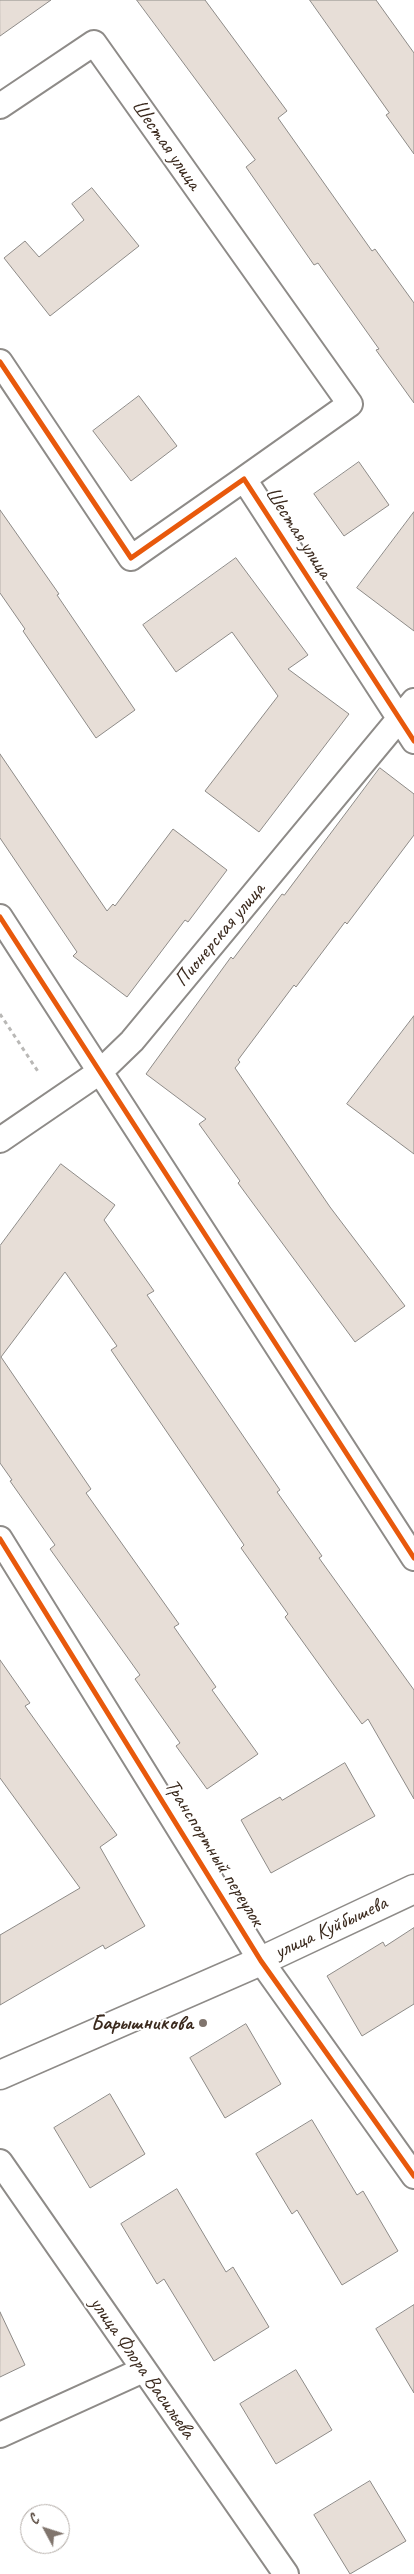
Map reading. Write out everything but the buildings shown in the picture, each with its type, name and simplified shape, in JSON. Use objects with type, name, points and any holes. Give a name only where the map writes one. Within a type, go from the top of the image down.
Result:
[{"type":"street","name":"Шестая улица","points":[[0,106],[94,43],[350,404],[131,558],[0,362]]},
{"type":"street","name":"Шестая улица","points":[[244,479],[414,741]]},
{"type":"street","name":"Пионерская улица","points":[[0,1140],[101,1071],[132,1041],[414,701]]},
{"type":"street","points":[[0,918],[101,1071],[414,1558]]},
{"type":"street","name":"Транспортный переулок","points":[[0,1539],[261,1961],[414,2176]]},
{"type":"street","name":"улица Куйбышева","points":[[0,2075],[261,1961],[414,1889]]},
{"type":"street","name":"улица Флора Васильева","points":[[0,2162],[286,2574]]},
{"type":"street","points":[[0,2435],[143,2370]]},
{"type":"path","points":[[0,1014],[39,1073]]},
{"type":"cycle path","points":[[0,362],[131,558],[244,479],[414,741]]},
{"type":"cycle path","points":[[0,917],[414,1558]]},
{"type":"cycle path","points":[[0,1539],[261,1961],[414,2176]]},
{"type":"place","name":"Барышникова","points":[[203,2023]]}]
